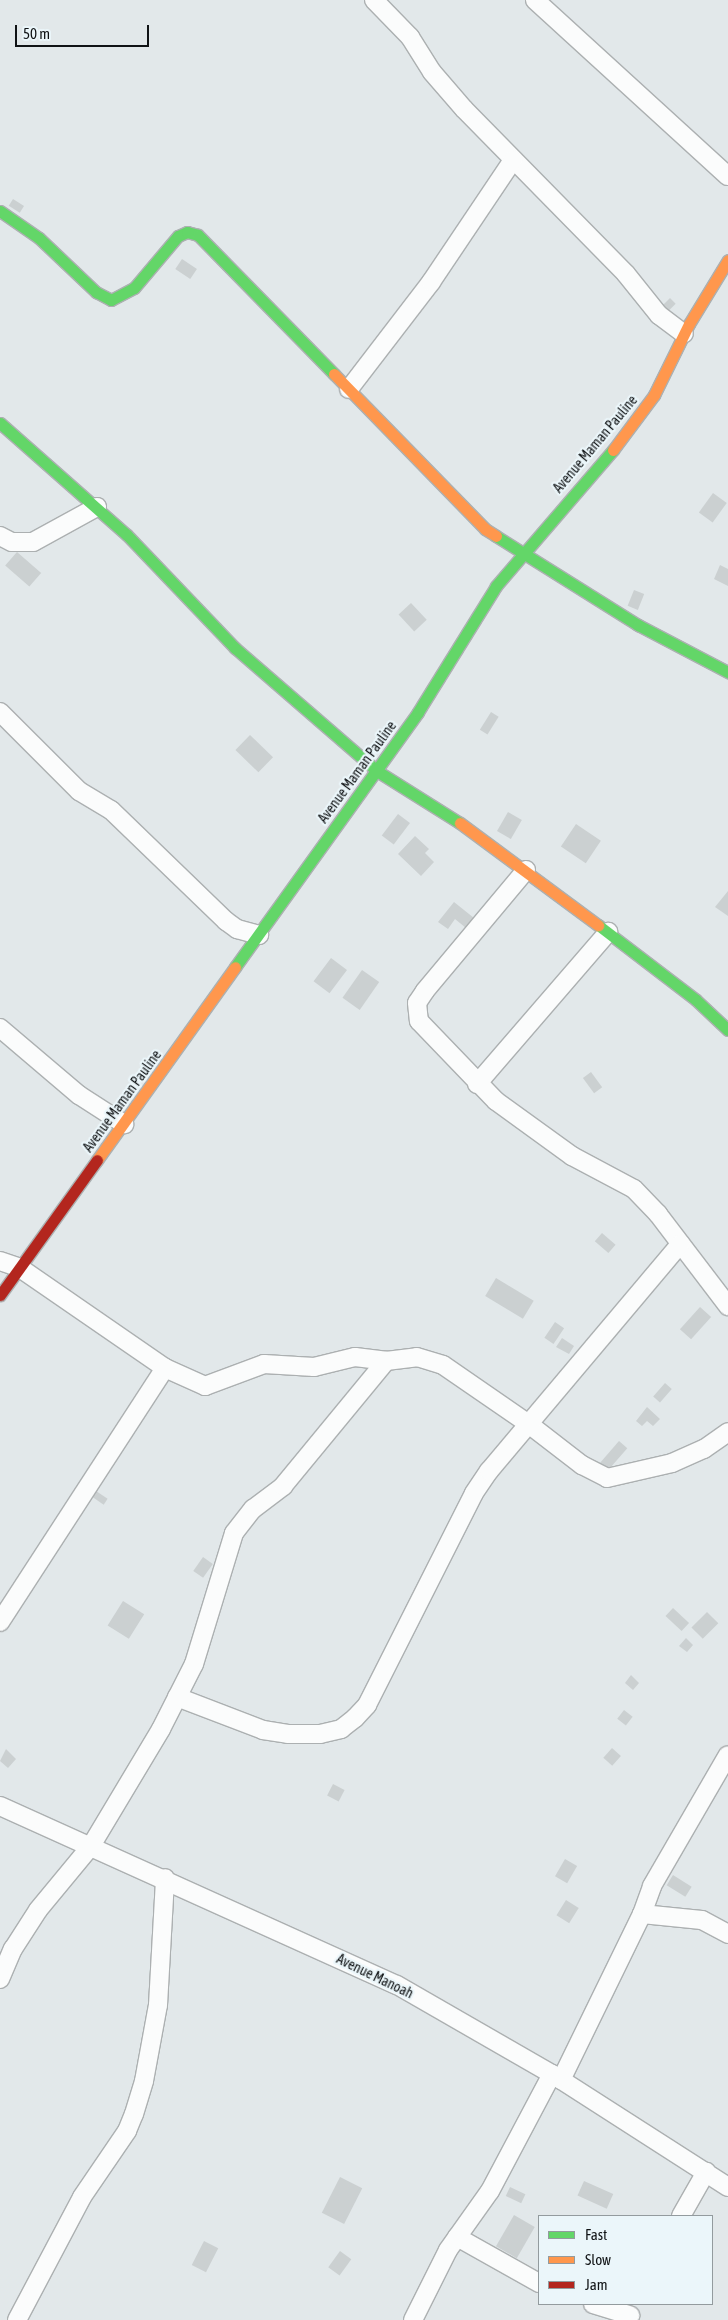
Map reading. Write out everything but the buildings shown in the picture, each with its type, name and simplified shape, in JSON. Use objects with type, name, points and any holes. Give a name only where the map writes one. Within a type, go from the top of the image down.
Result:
[{"type":"street","points":[[374,0],[410,37],[432,72],[464,109],[632,280],[659,315],[684,334]]},
{"type":"street","points":[[535,0],[728,176]]},
{"type":"street","points":[[349,390],[431,282],[513,160]]},
{"type":"street","points":[[0,211],[39,238],[96,292],[111,300],[134,288],[178,236],[187,232],[198,235],[485,529],[638,625],[728,672]]},
{"type":"street","name":"Avenue Maman Pauline","points":[[0,1295],[377,771],[418,712],[480,608],[524,552],[644,410],[684,334],[728,260]]},
{"type":"street","points":[[0,423],[97,507],[235,648],[377,771],[476,833],[696,1000],[728,1030]]},
{"type":"street","points":[[0,536],[12,542],[33,542],[97,507]]},
{"type":"street","points":[[0,712],[79,791],[112,810],[226,921],[237,929],[259,935]]},
{"type":"street","points":[[526,870],[418,1003],[416,1012],[424,1028],[477,1084],[572,1156],[634,1189],[728,1306]]},
{"type":"street","points":[[477,1084],[608,932]]},
{"type":"street","points":[[0,1028],[79,1095],[124,1124]]},
{"type":"street","points":[[177,1696],[263,1730],[288,1734],[320,1734],[341,1728],[348,1723],[367,1705],[474,1493],[624,1306],[680,1244]]},
{"type":"street","points":[[0,1261],[20,1268],[165,1368],[205,1386],[264,1364],[320,1366],[356,1357],[386,1361],[417,1357],[433,1361],[530,1425],[582,1465],[607,1478],[672,1463],[704,1449],[728,1432]]},
{"type":"street","points":[[0,1979],[13,1949],[38,1910],[91,1846],[194,1664],[234,1532],[253,1509],[283,1486],[386,1361]]},
{"type":"street","points":[[0,1622],[165,1368]]},
{"type":"street","points":[[413,2320],[457,2237],[490,2191],[557,2077],[642,1914],[652,1886],[728,1755]]},
{"type":"street","name":"Avenue Manoah","points":[[0,1806],[165,1878],[397,1985],[557,2077],[728,2187]]},
{"type":"street","points":[[17,2320],[82,2197],[127,2131],[134,2114],[144,2081],[158,2005],[165,1878]]},
{"type":"street","points":[[642,1914],[702,1920],[728,1934]]},
{"type":"street","points":[[682,2215],[706,2172]]},
{"type":"street","points":[[457,2237],[538,2282]]},
{"type":"street","points":[[598,2305],[631,2313]]},
{"type":"traffic: fast","points":[[0,211],[39,238],[96,292],[111,300],[134,288],[178,236],[187,232],[198,235],[334,374]]},
{"type":"traffic: fast","points":[[0,423],[127,535],[235,648],[377,771],[460,823]]},
{"type":"traffic: fast","points":[[235,967],[418,712],[496,586],[613,450]]},
{"type":"traffic: fast","points":[[496,536],[638,625],[728,672]]},
{"type":"traffic: fast","points":[[598,925],[696,1000],[728,1030]]},
{"type":"traffic: slow","points":[[613,450],[654,395],[689,324],[728,260]]},
{"type":"traffic: slow","points":[[334,374],[485,529],[496,536]]},
{"type":"traffic: slow","points":[[460,823],[598,925]]},
{"type":"traffic: slow","points":[[97,1160],[235,967]]},
{"type":"traffic: jam","points":[[0,1295],[97,1160]]}]
